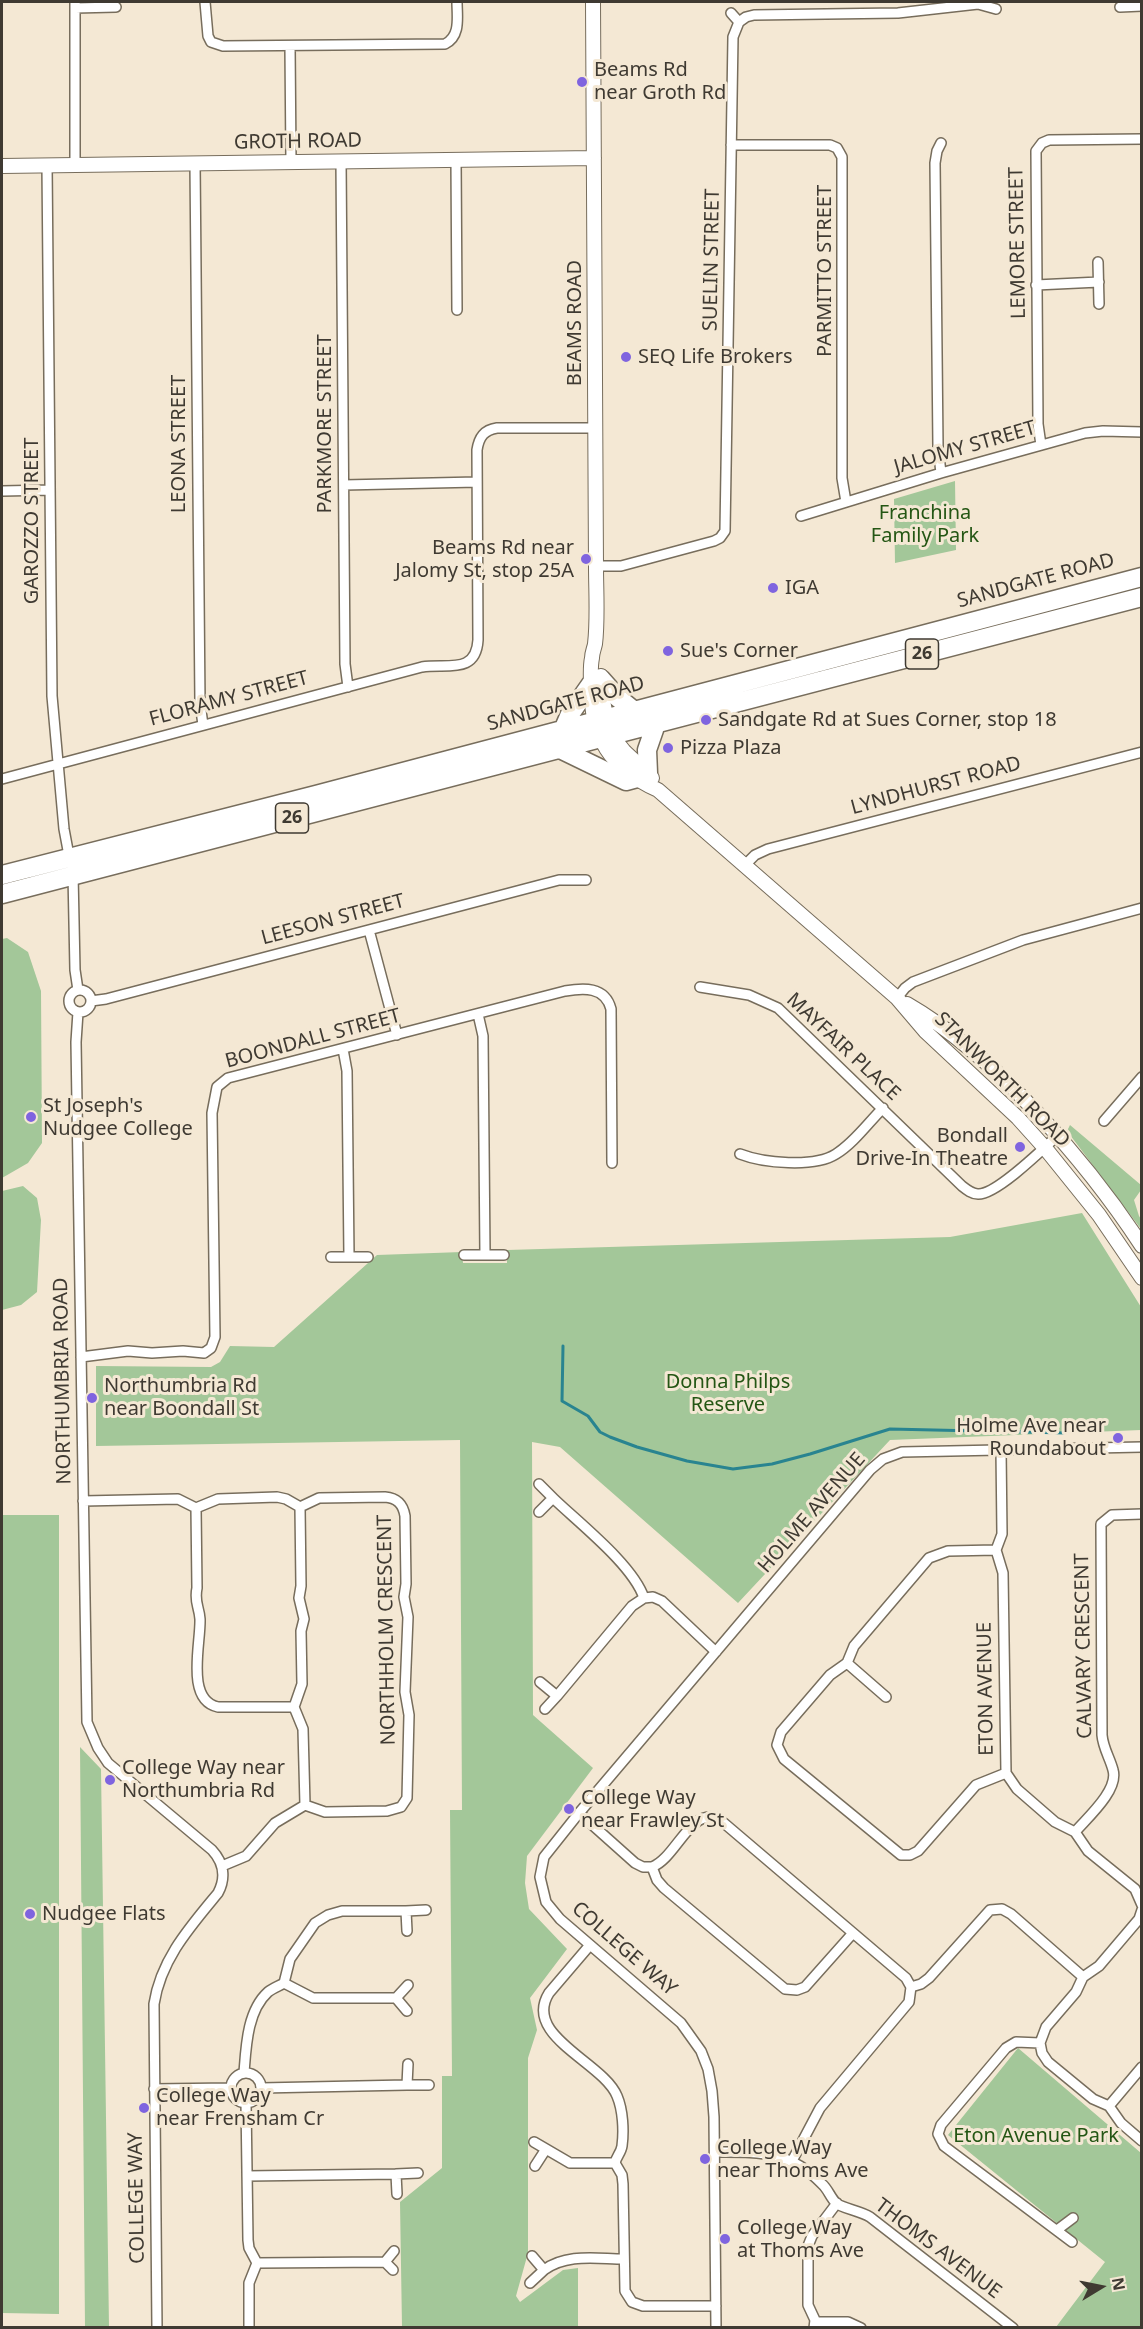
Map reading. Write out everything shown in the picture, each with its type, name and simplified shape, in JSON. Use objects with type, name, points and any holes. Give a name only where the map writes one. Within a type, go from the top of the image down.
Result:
[{"type":"highway","name":"SANDGATE ROAD","points":[[2,894],[71,866],[564,728],[1142,577]]},
{"type":"highway","name":"SANDGATE ROAD","points":[[2,875],[71,866],[560,749],[1142,597]]},
{"type":"highway","points":[[564,728],[570,714],[596,682],[633,710]]},
{"type":"highway","points":[[560,749],[626,781],[642,776],[647,750],[656,724]]},
{"type":"main road","name":"BEAMS ROAD","points":[[593,2],[596,566],[595,645],[591,659],[600,719]]},
{"type":"main road","name":"GROTH ROAD","points":[[2,166],[594,158]]},
{"type":"main road","name":"STANWORTH ROAD","points":[[600,719],[607,737],[608,754],[642,776],[897,998],[926,1032],[1011,1112],[1045,1148],[1099,1215],[1142,1278]]},
{"type":"main road","name":"STANWORTH ROAD","points":[[897,998],[937,1021],[991,1070],[1057,1136],[1096,1182],[1142,1246]]},
{"type":"street","points":[[205,2],[206,28],[210,40],[223,46],[437,45],[450,42],[457,29],[457,2]]},
{"type":"street","points":[[732,13],[739,22],[754,15],[898,13],[978,4],[996,9]]},
{"type":"street","points":[[75,165],[75,5],[116,7]]},
{"type":"street","points":[[1120,7],[1142,6]]},
{"type":"street","name":"SUELIN STREET","points":[[596,566],[621,566],[714,541],[725,531],[733,37],[739,22]]},
{"type":"street","points":[[290,46],[291,162]]},
{"type":"street","name":"LEMORE STREET","points":[[1041,445],[1038,423],[1036,285],[1035,159],[1038,147],[1046,141],[1053,140],[1142,139]]},
{"type":"street","points":[[941,143],[935,163],[938,447],[941,473]]},
{"type":"street","name":"PARMITTO STREET","points":[[731,145],[830,145],[837,148],[842,157],[842,478],[846,502]]},
{"type":"street","points":[[456,160],[457,310]]},
{"type":"street","name":"PARKMORE STREET","points":[[341,161],[345,664],[348,687]]},
{"type":"street","name":"LEONA STREET","points":[[195,163],[200,703],[203,725]]},
{"type":"street","name":"GAROZZO STREET","points":[[47,165],[52,696],[64,829],[71,866]]},
{"type":"street","points":[[1098,262],[1099,304]]},
{"type":"street","points":[[1036,285],[1099,282]]},
{"type":"street","points":[[344,485],[477,482],[478,446],[482,435],[488,430],[497,428],[595,428]]},
{"type":"street","name":"JALOMY STREET","points":[[801,516],[1041,445],[1094,432],[1142,432]]},
{"type":"street","name":"FLORAMY STREET","points":[[2,779],[422,667],[467,663],[474,656],[478,647],[477,482]]},
{"type":"street","points":[[2,491],[50,490]]},
{"type":"street","name":"LYNDHURST ROAD","points":[[745,865],[755,855],[768,849],[1142,752]]},
{"type":"street","points":[[71,866],[75,970],[78,990]]},
{"type":"street","name":"LEESON STREET","points":[[91,1001],[106,999],[559,880],[586,880]]},
{"type":"street","points":[[897,998],[914,982],[1023,940],[1142,908]]},
{"type":"street","points":[[369,930],[397,1035]]},
{"type":"street","name":"MAYFAIR PLACE","points":[[700,987],[749,995],[778,1008],[973,1194],[985,1194],[994,1189],[1057,1136]]},
{"type":"street","name":"BOONDALL STREET","points":[[81,1357],[128,1351],[201,1353],[211,1348],[215,1337],[212,1113],[214,1093],[220,1083],[228,1078],[576,989],[591,989],[604,995],[610,1003],[612,1163]]},
{"type":"street","points":[[78,990],[87,992],[91,1001],[87,1009],[78,1012],[72,1008],[69,1001],[72,994],[78,990]]},
{"type":"street","name":"NORTHUMBRIA ROAD","points":[[78,1012],[76,1053],[86,1713],[90,1731],[98,1748],[114,1769],[212,1850],[222,1866]]},
{"type":"street","points":[[478,1014],[483,1036],[485,1255]]},
{"type":"street","points":[[343,1049],[347,1071],[349,1257]]},
{"type":"street","points":[[1104,1121],[1142,1077]]},
{"type":"street","points":[[740,1154],[763,1161],[809,1161],[829,1157],[845,1147],[883,1108]]},
{"type":"street","points":[[464,1256],[504,1255]]},
{"type":"street","points":[[331,1257],[368,1257]]},
{"type":"street","name":"HOLME AVENUE","points":[[716,1652],[870,1470],[882,1459],[902,1452],[1142,1447]]},
{"type":"street","name":"ETON AVENUE","points":[[1001,1450],[1002,1534],[996,1550],[1003,1573],[1006,1773],[1017,1789],[1055,1822],[1075,1832],[1088,1851],[1135,1889],[1141,1901]]},
{"type":"street","points":[[538,1484],[629,1571],[640,1586],[644,1598]]},
{"type":"street","points":[[196,1508],[218,1498],[277,1497],[300,1506],[301,1586],[299,1598],[304,1619],[302,1684],[294,1707],[303,1729],[305,1805],[275,1822],[246,1856],[222,1866]]},
{"type":"street","name":"NORTHHOLM CRESCENT","points":[[300,1506],[323,1497],[385,1497],[399,1502],[405,1516],[406,1584],[404,1597],[408,1617],[405,1692],[409,1718],[408,1788],[405,1802],[397,1809],[387,1811],[325,1812],[305,1805]]},
{"type":"street","points":[[539,1512],[553,1498]]},
{"type":"street","points":[[83,1500],[178,1499],[196,1508]]},
{"type":"street","points":[[196,1508],[197,1588],[195,1599],[200,1620],[198,1685],[201,1695],[208,1704],[218,1707],[294,1707]]},
{"type":"street","name":"CALVARY CRESCENT","points":[[1075,1832],[1108,1793],[1113,1782],[1113,1769],[1105,1753],[1102,1735],[1101,1524],[1112,1515],[1142,1514]]},
{"type":"street","points":[[996,1550],[948,1551],[929,1558],[854,1646],[847,1663],[830,1675],[781,1732],[777,1745],[784,1759],[896,1852],[905,1856],[915,1854],[976,1785],[1006,1773]]},
{"type":"street","points":[[545,1710],[632,1606],[644,1598],[653,1597],[662,1601],[716,1652]]},
{"type":"street","name":"COLLEGE WAY","points":[[716,1652],[579,1813],[544,1857],[541,1870],[541,1884],[549,1907],[681,2023],[701,2051],[708,2069],[712,2091],[715,2152],[716,2328]]},
{"type":"street","points":[[847,1663],[886,1697]]},
{"type":"street","points":[[540,1682],[557,1696]]},
{"type":"street","points":[[579,1813],[635,1863],[643,1867],[652,1867],[664,1860],[694,1824],[705,1817],[714,1817],[906,1978],[911,1987],[909,2002],[820,2108],[792,2161]]},
{"type":"street","name":"COLLEGE WAY","points":[[157,2328],[153,2020],[159,1981],[172,1952],[218,1893],[223,1883],[222,1866]]},
{"type":"street","points":[[652,1867],[657,1880],[664,1888],[785,1989],[797,1990],[805,1987],[853,1933]]},
{"type":"street","points":[[911,1987],[924,1982],[983,1915],[993,1908],[1002,1909],[1011,1914],[1083,1977]]},
{"type":"street","points":[[244,2073],[248,2034],[254,2014],[267,1993],[284,1983],[290,1959],[315,1923],[328,1915],[342,1911],[426,1910]]},
{"type":"street","points":[[1142,1910],[1138,1919],[1099,1966],[1083,1977],[1076,1992],[1046,2027],[1040,2043],[1042,2053],[1048,2062],[1093,2099],[1109,2106],[1121,2123],[1142,2141]]},
{"type":"street","points":[[406,1911],[407,1931]]},
{"type":"street","points":[[590,1945],[546,1999],[544,2018],[552,2034],[604,2077],[617,2094],[622,2115],[622,2145],[615,2163]]},
{"type":"street","points":[[284,1983],[313,1998],[396,1998],[408,1985]]},
{"type":"street","points":[[396,1998],[407,2011]]},
{"type":"street","points":[[1040,2043],[1016,2042],[1006,2048],[941,2125],[938,2134],[944,2146],[1072,2242]]},
{"type":"street","points":[[407,2085],[408,2064]]},
{"type":"street","points":[[1109,2106],[1142,2067]]},
{"type":"street","points":[[244,2073],[254,2075],[261,2088],[255,2100],[246,2103],[234,2097],[231,2088],[233,2080],[244,2073]]},
{"type":"street","points":[[261,2088],[429,2085]]},
{"type":"street","points":[[154,2090],[231,2088]]},
{"type":"street","points":[[246,2103],[248,2244],[257,2263],[249,2283],[249,2328]]},
{"type":"street","points":[[534,2142],[570,2163],[615,2163]]},
{"type":"street","points":[[535,2166],[546,2150]]},
{"type":"street","name":"THOMS AVENUE","points":[[715,2152],[766,2152],[792,2161],[823,2185],[837,2204],[855,2209],[870,2217],[1013,2328]]},
{"type":"street","points":[[615,2163],[622,2175],[623,2184],[625,2291],[628,2297],[637,2305],[648,2307],[716,2306]]},
{"type":"street","points":[[247,2176],[418,2173]]},
{"type":"street","points":[[396,2174],[397,2194]]},
{"type":"street","points":[[837,2204],[812,2236],[808,2246],[808,2305],[815,2325],[848,2322],[861,2328]]},
{"type":"street","points":[[1057,2230],[1073,2218]]},
{"type":"street","points":[[385,2262],[394,2251]]},
{"type":"street","points":[[532,2256],[544,2270]]},
{"type":"street","points":[[530,2283],[557,2261],[624,2259]]},
{"type":"street","points":[[257,2263],[385,2262],[393,2270]]},
{"type":"green space","name":"Franchina Family Park","points":[[955,481],[956,550],[895,563],[894,499]]},
{"type":"green space","points":[[7,938],[28,952],[41,991],[42,1143],[28,1163],[2,1178],[2,939]]},
{"type":"green space","points":[[1070,1125],[1141,1185],[1141,1190],[1134,1200],[1141,1219],[1141,1229],[1067,1131]]},
{"type":"green space","points":[[23,1186],[37,1198],[41,1220],[37,1292],[21,1305],[2,1310],[2,1191]]},
{"type":"green space","name":"Donna Philps Reserve","points":[[1082,1213],[1141,1307],[1141,1430],[890,1440],[738,1603],[560,1447],[532,1442],[533,1715],[593,1768],[527,1856],[525,1883],[529,1909],[567,1949],[530,1998],[537,2030],[528,2058],[528,2253],[516,2296],[520,2302],[563,2270],[578,2268],[578,2327],[402,2327],[400,2202],[442,2168],[442,2076],[452,2076],[450,1810],[462,1810],[460,1440],[96,1446],[96,1366],[211,1367],[220,1362],[230,1346],[274,1347],[377,1255],[462,1252],[463,1263],[507,1263],[507,1250],[950,1237]]},
{"type":"green space","name":"Nudgee Flats","points":[[2,1515],[59,1515],[59,2314],[2,2313]]},
{"type":"green space","points":[[80,1747],[101,1769],[109,2327],[85,2327]]},
{"type":"green space","name":"Eton Avenue Park","points":[[1018,2048],[1141,2153],[1141,2327],[1056,2327],[1105,2262],[948,2135]]},
{"type":"waterway","points":[[563,1346],[562,1401],[588,1416],[600,1432],[637,1447],[687,1461],[733,1469],[772,1464],[890,1429],[1066,1433]]},
{"type":"place","name":"Beams Rd near Groth Rd","points":[[582,82]]},
{"type":"place","name":"SEQ Life Brokers","points":[[626,357]]},
{"type":"place","name":"Beams Rd near Jalomy St, stop 25A","points":[[586,559]]},
{"type":"place","name":"IGA","points":[[773,588]]},
{"type":"place","name":"Sue's Corner","points":[[668,651]]},
{"type":"place","name":"Sandgate Rd at Sues Corner, stop 18","points":[[706,720]]},
{"type":"place","name":"Pizza Plaza","points":[[668,748]]},
{"type":"place","name":"St Joseph's Nudgee College","points":[[31,1117]]},
{"type":"place","name":"Bondall Drive-In Theatre","points":[[1020,1147]]},
{"type":"place","name":"Northumbria Rd near Boondall St","points":[[92,1398]]},
{"type":"place","name":"Holme Ave near Roundabout","points":[[1118,1438]]},
{"type":"place","name":"College Way near Northumbria Rd","points":[[110,1780]]},
{"type":"place","name":"College Way near Frawley St","points":[[569,1809]]},
{"type":"place","name":"Nudgee Flats","points":[[30,1914]]},
{"type":"place","name":"College Way near Frensham Cr","points":[[144,2108]]},
{"type":"place","name":"College Way near Thoms Ave","points":[[705,2159]]},
{"type":"place","name":"College Way at Thoms Ave","points":[[725,2239]]}]
